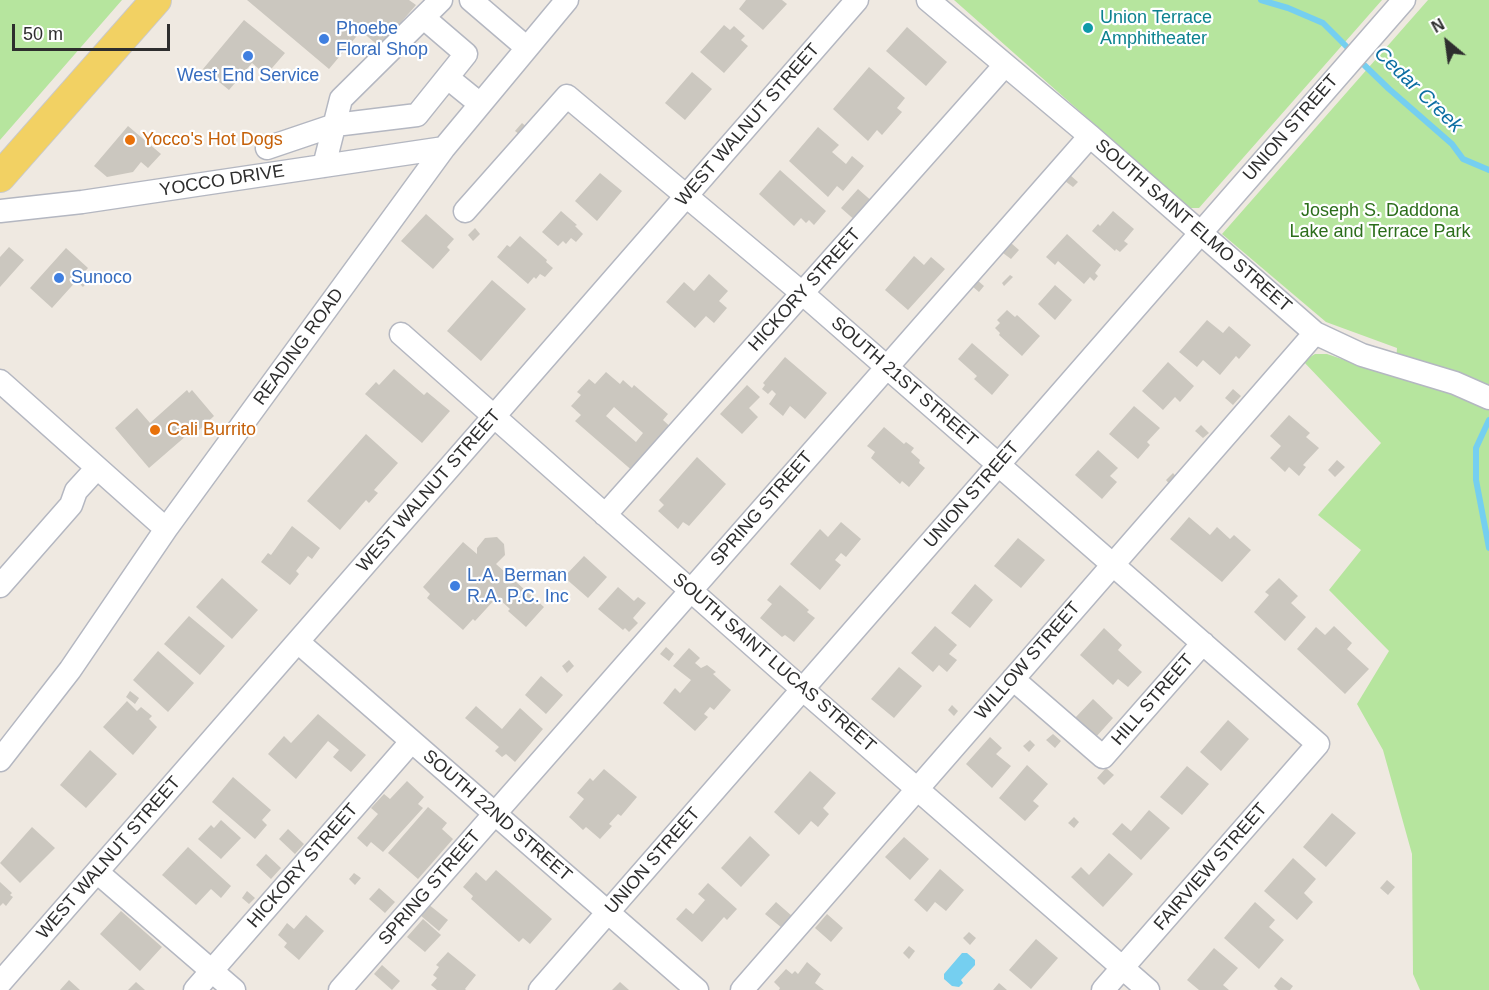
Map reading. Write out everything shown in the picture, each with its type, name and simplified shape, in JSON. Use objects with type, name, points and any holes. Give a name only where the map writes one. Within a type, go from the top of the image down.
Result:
[{"type":"main road","points":[[0,177],[156,0]]},
{"type":"street","points":[[324,166],[341,99],[441,0]]},
{"type":"street","points":[[471,0],[527,48]]},
{"type":"street","name":"READING ROAD","points":[[0,760],[70,670],[166,530],[444,148],[567,0]]},
{"type":"street","name":"WEST WALNUT STREET","points":[[0,983],[858,0]]},
{"type":"street","name":"SOUTH SAINT ELMO STREET","points":[[928,0],[1090,136],[1315,333],[1362,355],[1463,386],[1489,398]]},
{"type":"street","name":"UNION STREET","points":[[540,990],[1201,233],[1323,90],[1404,0]]},
{"type":"street","points":[[267,148],[335,125],[417,115],[466,54],[424,18]]},
{"type":"street","name":"HICKORY STREET","points":[[605,515],[1005,65]]},
{"type":"street","points":[[448,78],[480,104]]},
{"type":"street","name":"SOUTH 21ST STREET","points":[[465,211],[567,96],[802,293],[1318,744]]},
{"type":"street","name":"SPRING STREET","points":[[340,990],[1090,136]]},
{"type":"street","name":"YOCCO DRIVE","points":[[0,211],[93,201],[444,148]]},
{"type":"street","name":"WILLOW STREET","points":[[742,990],[1315,333]]},
{"type":"street","name":"SOUTH SAINT LUCAS STREET","points":[[402,334],[605,515],[1148,990]]},
{"type":"street","points":[[3,389],[166,530]]},
{"type":"street","points":[[0,586],[71,505],[76,491],[97,468]]},
{"type":"street","name":"SOUTH 22ND STREET","points":[[298,642],[697,990]]},
{"type":"street","name":"HILL STREET","points":[[1013,679],[1103,757],[1203,643]]},
{"type":"street","name":"HICKORY STREET","points":[[195,990],[411,742]]},
{"type":"street","name":"FAIRVIEW STREET","points":[[1103,990],[1318,744]]},
{"type":"street","points":[[97,872],[234,990]]},
{"type":"green space","points":[[0,0],[122,0],[0,140]]},
{"type":"green space","points":[[954,0],[1382,0],[1199,208],[1189,208]]},
{"type":"green space","name":"Joseph S. Daddona Lake and Terrace Park","points":[[1428,0],[1489,0],[1489,990],[1420,990],[1413,974],[1412,854],[1383,750],[1357,704],[1389,651],[1329,590],[1361,550],[1318,515],[1381,443],[1303,361],[1315,354],[1327,354],[1395,377],[1397,348],[1326,322],[1222,234]]},
{"type":"water","points":[[962,953],[967,953],[975,960],[975,965],[961,980],[963,983],[959,987],[952,986],[944,979],[944,974]]},
{"type":"building","name":"Phoebe Floral Shop","points":[[247,0],[409,0],[416,5],[380,47],[361,31],[329,69]]},
{"type":"building","points":[[746,0],[782,0],[787,4],[763,30],[739,9]]},
{"type":"building","name":"West End Service","points":[[244,20],[285,53],[266,75],[252,63],[229,90],[203,69]]},
{"type":"building","points":[[724,25],[730,30],[734,26],[745,36],[741,40],[748,46],[724,73],[700,52]]},
{"type":"building","points":[[907,27],[947,62],[926,86],[886,51]]},
{"type":"building","points":[[869,67],[905,98],[897,108],[902,112],[882,135],[877,130],[868,141],[833,109]]},
{"type":"building","points":[[692,72],[712,89],[685,120],[665,103]]},
{"type":"building","points":[[522,123],[529,129],[523,137],[515,131]]},
{"type":"building","name":"Yocco's Hot Dogs","points":[[128,126],[161,154],[148,168],[141,162],[133,172],[107,177],[94,166]]},
{"type":"building","points":[[818,127],[839,145],[832,152],[846,164],[852,156],[864,166],[843,191],[837,186],[828,197],[789,161]]},
{"type":"building","points":[[780,170],[826,211],[814,225],[809,220],[806,223],[801,218],[794,226],[759,194]]},
{"type":"building","points":[[600,173],[622,191],[597,221],[575,201]]},
{"type":"building","points":[[1070,175],[1078,182],[1073,187],[1065,181]]},
{"type":"building","points":[[858,189],[874,203],[857,222],[841,208]]},
{"type":"building","points":[[561,211],[577,225],[575,226],[583,234],[576,242],[571,238],[566,244],[563,241],[558,246],[542,232]]},
{"type":"building","points":[[1113,211],[1134,229],[1124,241],[1128,244],[1120,252],[1116,249],[1115,251],[1092,231],[1098,224],[1100,226]]},
{"type":"building","points":[[426,214],[454,239],[447,247],[450,250],[433,269],[401,241]]},
{"type":"building","points":[[475,228],[480,234],[473,241],[468,235]]},
{"type":"building","points":[[1067,234],[1101,265],[1095,273],[1098,276],[1094,281],[1090,277],[1084,284],[1058,261],[1055,265],[1046,257]]},
{"type":"building","points":[[520,236],[553,268],[545,277],[540,274],[528,284],[497,257],[507,245],[510,247]]},
{"type":"building","points":[[1011,243],[1019,250],[1011,259],[1003,253]]},
{"type":"building","points":[[9,247],[24,260],[0,287],[0,257]]},
{"type":"building","name":"Sunoco","points":[[66,248],[88,268],[52,308],[30,288]]},
{"type":"building","points":[[914,256],[924,265],[931,257],[945,269],[908,310],[885,290]]},
{"type":"building","points":[[84,274],[90,279],[83,287],[77,281]]},
{"type":"building","points":[[709,274],[728,291],[719,301],[727,308],[714,323],[706,316],[695,328],[666,302],[684,282],[694,291]]},
{"type":"building","points":[[1010,275],[1013,277],[1004,286],[1002,283]]},
{"type":"building","points":[[492,280],[526,309],[481,361],[447,331]]},
{"type":"building","points":[[977,280],[984,286],[979,292],[972,286]]},
{"type":"building","points":[[1055,285],[1072,300],[1055,320],[1038,304]]},
{"type":"building","points":[[1007,310],[1015,317],[1017,315],[1040,336],[1022,356],[999,335],[1000,333],[995,328],[1000,323],[997,320]]},
{"type":"building","points":[[1207,320],[1223,333],[1229,326],[1251,345],[1239,359],[1236,356],[1220,375],[1203,360],[1197,367],[1179,352]]},
{"type":"building","points":[[972,343],[1009,375],[992,395],[974,379],[977,376],[958,359]]},
{"type":"building","points":[[785,357],[827,393],[805,419],[790,406],[783,416],[769,404],[776,394],[772,390],[768,394],[762,389],[765,385],[763,383]]},
{"type":"building","points":[[1168,362],[1194,386],[1180,402],[1175,397],[1163,410],[1142,391]]},
{"type":"building","points":[[394,369],[424,395],[427,392],[450,411],[422,443],[365,394],[376,382],[379,385]]},
{"type":"building","points":[[606,372],[620,384],[623,380],[632,388],[634,385],[668,414],[663,420],[674,430],[635,473],[575,421],[581,415],[571,406],[581,395],[577,392],[589,379],[595,384]],"holes":[[[614,407],[643,433],[636,442],[606,416]]]},
{"type":"building","points":[[747,385],[760,397],[749,408],[758,417],[742,434],[720,414]]},
{"type":"building","points":[[1233,389],[1241,396],[1233,405],[1225,398]]},
{"type":"building","name":"Cali Burrito","points":[[187,390],[189,393],[192,390],[214,416],[197,432],[194,429],[149,468],[115,428],[137,408],[150,423]]},
{"type":"building","points":[[1134,406],[1160,428],[1147,442],[1150,445],[1138,459],[1109,434]]},
{"type":"building","points":[[1289,415],[1310,433],[1306,437],[1319,448],[1303,465],[1306,467],[1299,476],[1289,467],[1285,472],[1270,458],[1281,446],[1270,436]]},
{"type":"building","points":[[1201,425],[1209,433],[1203,438],[1195,431]]},
{"type":"building","points":[[884,427],[904,444],[906,442],[914,448],[911,452],[925,468],[909,487],[902,481],[900,484],[871,458],[875,452],[867,446]]},
{"type":"building","points":[[366,434],[398,463],[374,490],[378,493],[369,503],[366,500],[340,530],[307,501]]},
{"type":"building","points":[[1098,450],[1118,468],[1110,476],[1117,482],[1102,499],[1075,475]]},
{"type":"building","points":[[697,457],[726,484],[689,526],[683,522],[678,529],[658,511],[664,505],[659,500]]},
{"type":"building","points":[[1337,460],[1345,467],[1335,477],[1328,470]]},
{"type":"building","points":[[1173,473],[1178,479],[1171,486],[1166,480]]},
{"type":"building","points":[[1189,517],[1210,535],[1217,527],[1230,539],[1234,535],[1251,550],[1222,582],[1170,539]]},
{"type":"building","points":[[841,522],[861,539],[846,557],[841,553],[835,560],[841,565],[820,590],[790,564],[820,529],[828,537]]},
{"type":"building","points":[[292,526],[320,548],[312,559],[308,556],[296,571],[299,574],[290,585],[261,562],[268,553],[271,555]]},
{"type":"building","points":[[497,537],[504,544],[505,555],[496,564],[544,607],[526,627],[508,611],[510,609],[497,597],[475,621],[473,619],[463,630],[427,598],[430,594],[423,587],[463,542],[477,554],[477,548],[485,538]]},
{"type":"building","points":[[1018,538],[1045,560],[1021,588],[994,566]]},
{"type":"building","points":[[584,556],[607,577],[588,598],[564,577]]},
{"type":"building","points":[[222,578],[258,610],[232,639],[196,607]]},
{"type":"building","points":[[1279,578],[1298,596],[1291,603],[1306,617],[1285,641],[1254,612],[1269,595],[1265,592]]},
{"type":"building","points":[[975,584],[993,600],[970,628],[951,613]]},
{"type":"building","points":[[780,585],[815,618],[794,642],[785,635],[782,637],[760,618],[772,604],[767,600]]},
{"type":"building","points":[[618,587],[634,601],[638,597],[646,603],[633,618],[638,623],[629,632],[625,628],[623,630],[598,609]]},
{"type":"building","points":[[189,616],[225,646],[200,675],[164,644]]},
{"type":"building","points":[[935,626],[957,645],[949,654],[957,660],[947,672],[939,665],[933,672],[911,653]]},
{"type":"building","points":[[1334,626],[1352,643],[1347,649],[1369,669],[1345,694],[1297,649],[1316,627],[1325,635]]},
{"type":"building","points":[[1104,628],[1122,645],[1118,650],[1142,672],[1128,687],[1118,679],[1113,685],[1080,655]]},
{"type":"building","points":[[666,647],[674,654],[669,661],[660,654]]},
{"type":"building","points":[[689,648],[700,658],[695,663],[701,668],[707,665],[716,672],[713,674],[731,690],[714,710],[710,707],[704,714],[708,717],[695,731],[663,703],[675,688],[680,693],[691,680],[673,666]]},
{"type":"building","points":[[158,651],[194,683],[168,712],[133,680]]},
{"type":"building","points":[[569,660],[574,666],[567,673],[562,666]]},
{"type":"building","points":[[899,667],[922,686],[894,718],[871,699]]},
{"type":"building","points":[[541,676],[563,695],[546,714],[525,695]]},
{"type":"building","points":[[130,691],[139,698],[135,704],[126,697]]},
{"type":"building","points":[[1093,699],[1113,718],[1096,737],[1075,718]]},
{"type":"building","points":[[127,701],[137,711],[141,707],[152,716],[149,719],[157,727],[133,755],[103,727]]},
{"type":"building","points":[[952,705],[958,711],[954,716],[948,710]]},
{"type":"building","points":[[476,706],[502,729],[520,708],[543,729],[515,762],[506,754],[502,757],[495,751],[499,747],[465,718]]},
{"type":"building","points":[[318,714],[366,755],[351,772],[333,757],[339,750],[328,741],[296,779],[268,754],[284,736],[291,743]]},
{"type":"building","points":[[1228,720],[1249,739],[1221,771],[1200,752]]},
{"type":"building","points":[[1053,734],[1061,741],[1055,748],[1046,740]]},
{"type":"building","points":[[990,737],[1002,748],[996,754],[1011,766],[992,788],[966,764]]},
{"type":"building","points":[[1030,740],[1035,745],[1029,752],[1023,746]]},
{"type":"building","points":[[90,750],[117,774],[86,808],[60,785]]},
{"type":"building","points":[[1027,765],[1048,784],[1033,801],[1039,806],[1025,821],[999,798]]},
{"type":"building","points":[[1187,766],[1209,784],[1182,815],[1160,797]]},
{"type":"building","points":[[1106,768],[1114,775],[1104,785],[1097,778]]},
{"type":"building","points":[[604,769],[637,797],[621,816],[618,814],[609,824],[612,826],[600,839],[586,827],[583,830],[569,817],[584,799],[577,793],[590,778],[593,781]]},
{"type":"building","points":[[810,771],[836,793],[823,808],[829,814],[818,827],[811,821],[799,835],[774,812]]},
{"type":"building","points":[[233,777],[271,810],[262,820],[267,825],[255,839],[212,802]]},
{"type":"building","points":[[407,781],[424,797],[418,804],[423,808],[383,852],[371,842],[367,847],[357,838],[378,814],[371,808],[384,794],[390,799]]},
{"type":"building","points":[[428,807],[447,823],[442,829],[453,839],[418,879],[388,853]]},
{"type":"building","points":[[1149,810],[1170,828],[1141,860],[1112,834],[1122,823],[1131,831]]},
{"type":"building","points":[[1332,813],[1356,833],[1326,867],[1303,847]]},
{"type":"building","points":[[1074,817],[1079,822],[1074,828],[1068,823]]},
{"type":"building","points":[[221,820],[241,838],[221,859],[198,839],[211,825],[214,828]]},
{"type":"building","points":[[32,827],[55,848],[20,883],[0,863]]},
{"type":"building","points":[[288,829],[304,844],[295,854],[279,839]]},
{"type":"building","points":[[750,836],[770,855],[741,887],[721,868]]},
{"type":"building","points":[[904,837],[929,859],[910,880],[885,857]]},
{"type":"building","points":[[188,847],[231,886],[221,898],[211,889],[196,905],[162,875]]},
{"type":"building","points":[[1109,853],[1133,874],[1103,907],[1071,877],[1081,867],[1089,875]]},
{"type":"building","points":[[266,854],[281,868],[271,879],[256,865]]},
{"type":"building","points":[[1293,858],[1316,879],[1304,893],[1313,902],[1297,920],[1264,891]]},
{"type":"building","points":[[940,869],[964,890],[946,911],[935,902],[927,912],[914,900]]},
{"type":"building","points":[[496,870],[552,919],[530,944],[523,938],[519,942],[471,899],[473,896],[463,887],[476,872],[486,881]]},
{"type":"building","points":[[354,873],[361,878],[355,885],[349,879]]},
{"type":"building","points":[[1387,880],[1395,887],[1388,895],[1380,888]]},
{"type":"building","points":[[0,882],[12,893],[10,895],[13,897],[6,906],[3,903],[0,906]]},
{"type":"building","points":[[708,883],[737,909],[727,920],[724,917],[702,942],[676,919],[686,908],[693,914],[705,900],[698,894]]},
{"type":"building","points":[[379,888],[395,902],[385,913],[369,899]]},
{"type":"building","points":[[247,891],[255,898],[249,904],[242,898]]},
{"type":"building","points":[[776,902],[792,916],[782,928],[765,914]]},
{"type":"building","points":[[1255,902],[1275,920],[1269,927],[1284,940],[1259,969],[1224,938]]},
{"type":"building","points":[[428,904],[448,920],[439,931],[420,915]]},
{"type":"building","points":[[121,911],[162,947],[140,971],[100,934]]},
{"type":"building","points":[[827,914],[843,928],[831,942],[815,928]]},
{"type":"building","points":[[306,915],[324,931],[299,960],[284,947],[287,943],[278,935],[287,923],[294,929]]},
{"type":"building","points":[[423,919],[441,935],[425,952],[407,937]]},
{"type":"building","points":[[969,932],[976,938],[970,945],[963,938]]},
{"type":"building","points":[[1036,939],[1058,958],[1031,989],[1009,970]]},
{"type":"building","points":[[909,946],[915,951],[909,959],[903,953]]},
{"type":"building","points":[[1214,948],[1238,968],[1223,985],[1229,990],[1199,990],[1187,980]]},
{"type":"building","points":[[448,952],[476,975],[466,990],[437,990],[431,985],[437,978],[433,975],[439,967],[436,965]]},
{"type":"building","points":[[807,962],[821,974],[815,983],[824,990],[779,990],[780,988],[774,982],[786,969],[792,974],[795,971],[798,974]]},
{"type":"building","points":[[382,965],[400,981],[392,990],[374,974]]},
{"type":"building","points":[[1281,977],[1293,986],[1290,990],[1278,990],[1274,986]]},
{"type":"building","points":[[69,980],[80,990],[60,990]]},
{"type":"building","points":[[136,982],[145,990],[128,990]]},
{"type":"building","points":[[620,982],[629,990],[612,990]]},
{"type":"building","points":[[999,983],[1007,990],[993,990]]},
{"type":"waterway","name":"Cedar Creek","points":[[1261,0],[1288,8],[1323,23],[1352,52]]},
{"type":"waterway","name":"Cedar Creek","points":[[1359,60],[1452,144],[1463,159],[1489,170]]},
{"type":"waterway","name":"Cedar Creek","points":[[1489,420],[1476,448],[1476,480],[1489,548]]},
{"type":"place","name":"Union Terrace Amphitheater","points":[[1088,28]]},
{"type":"place","name":"Phoebe Floral Shop","points":[[324,39]]},
{"type":"place","name":"West End Service","points":[[248,56]]},
{"type":"place","name":"Yocco's Hot Dogs","points":[[130,140]]},
{"type":"place","name":"Sunoco","points":[[59,278]]},
{"type":"place","name":"Cali Burrito","points":[[155,430]]},
{"type":"place","name":"L.A. Berman R.A. P.C. Inc","points":[[455,586]]}]
